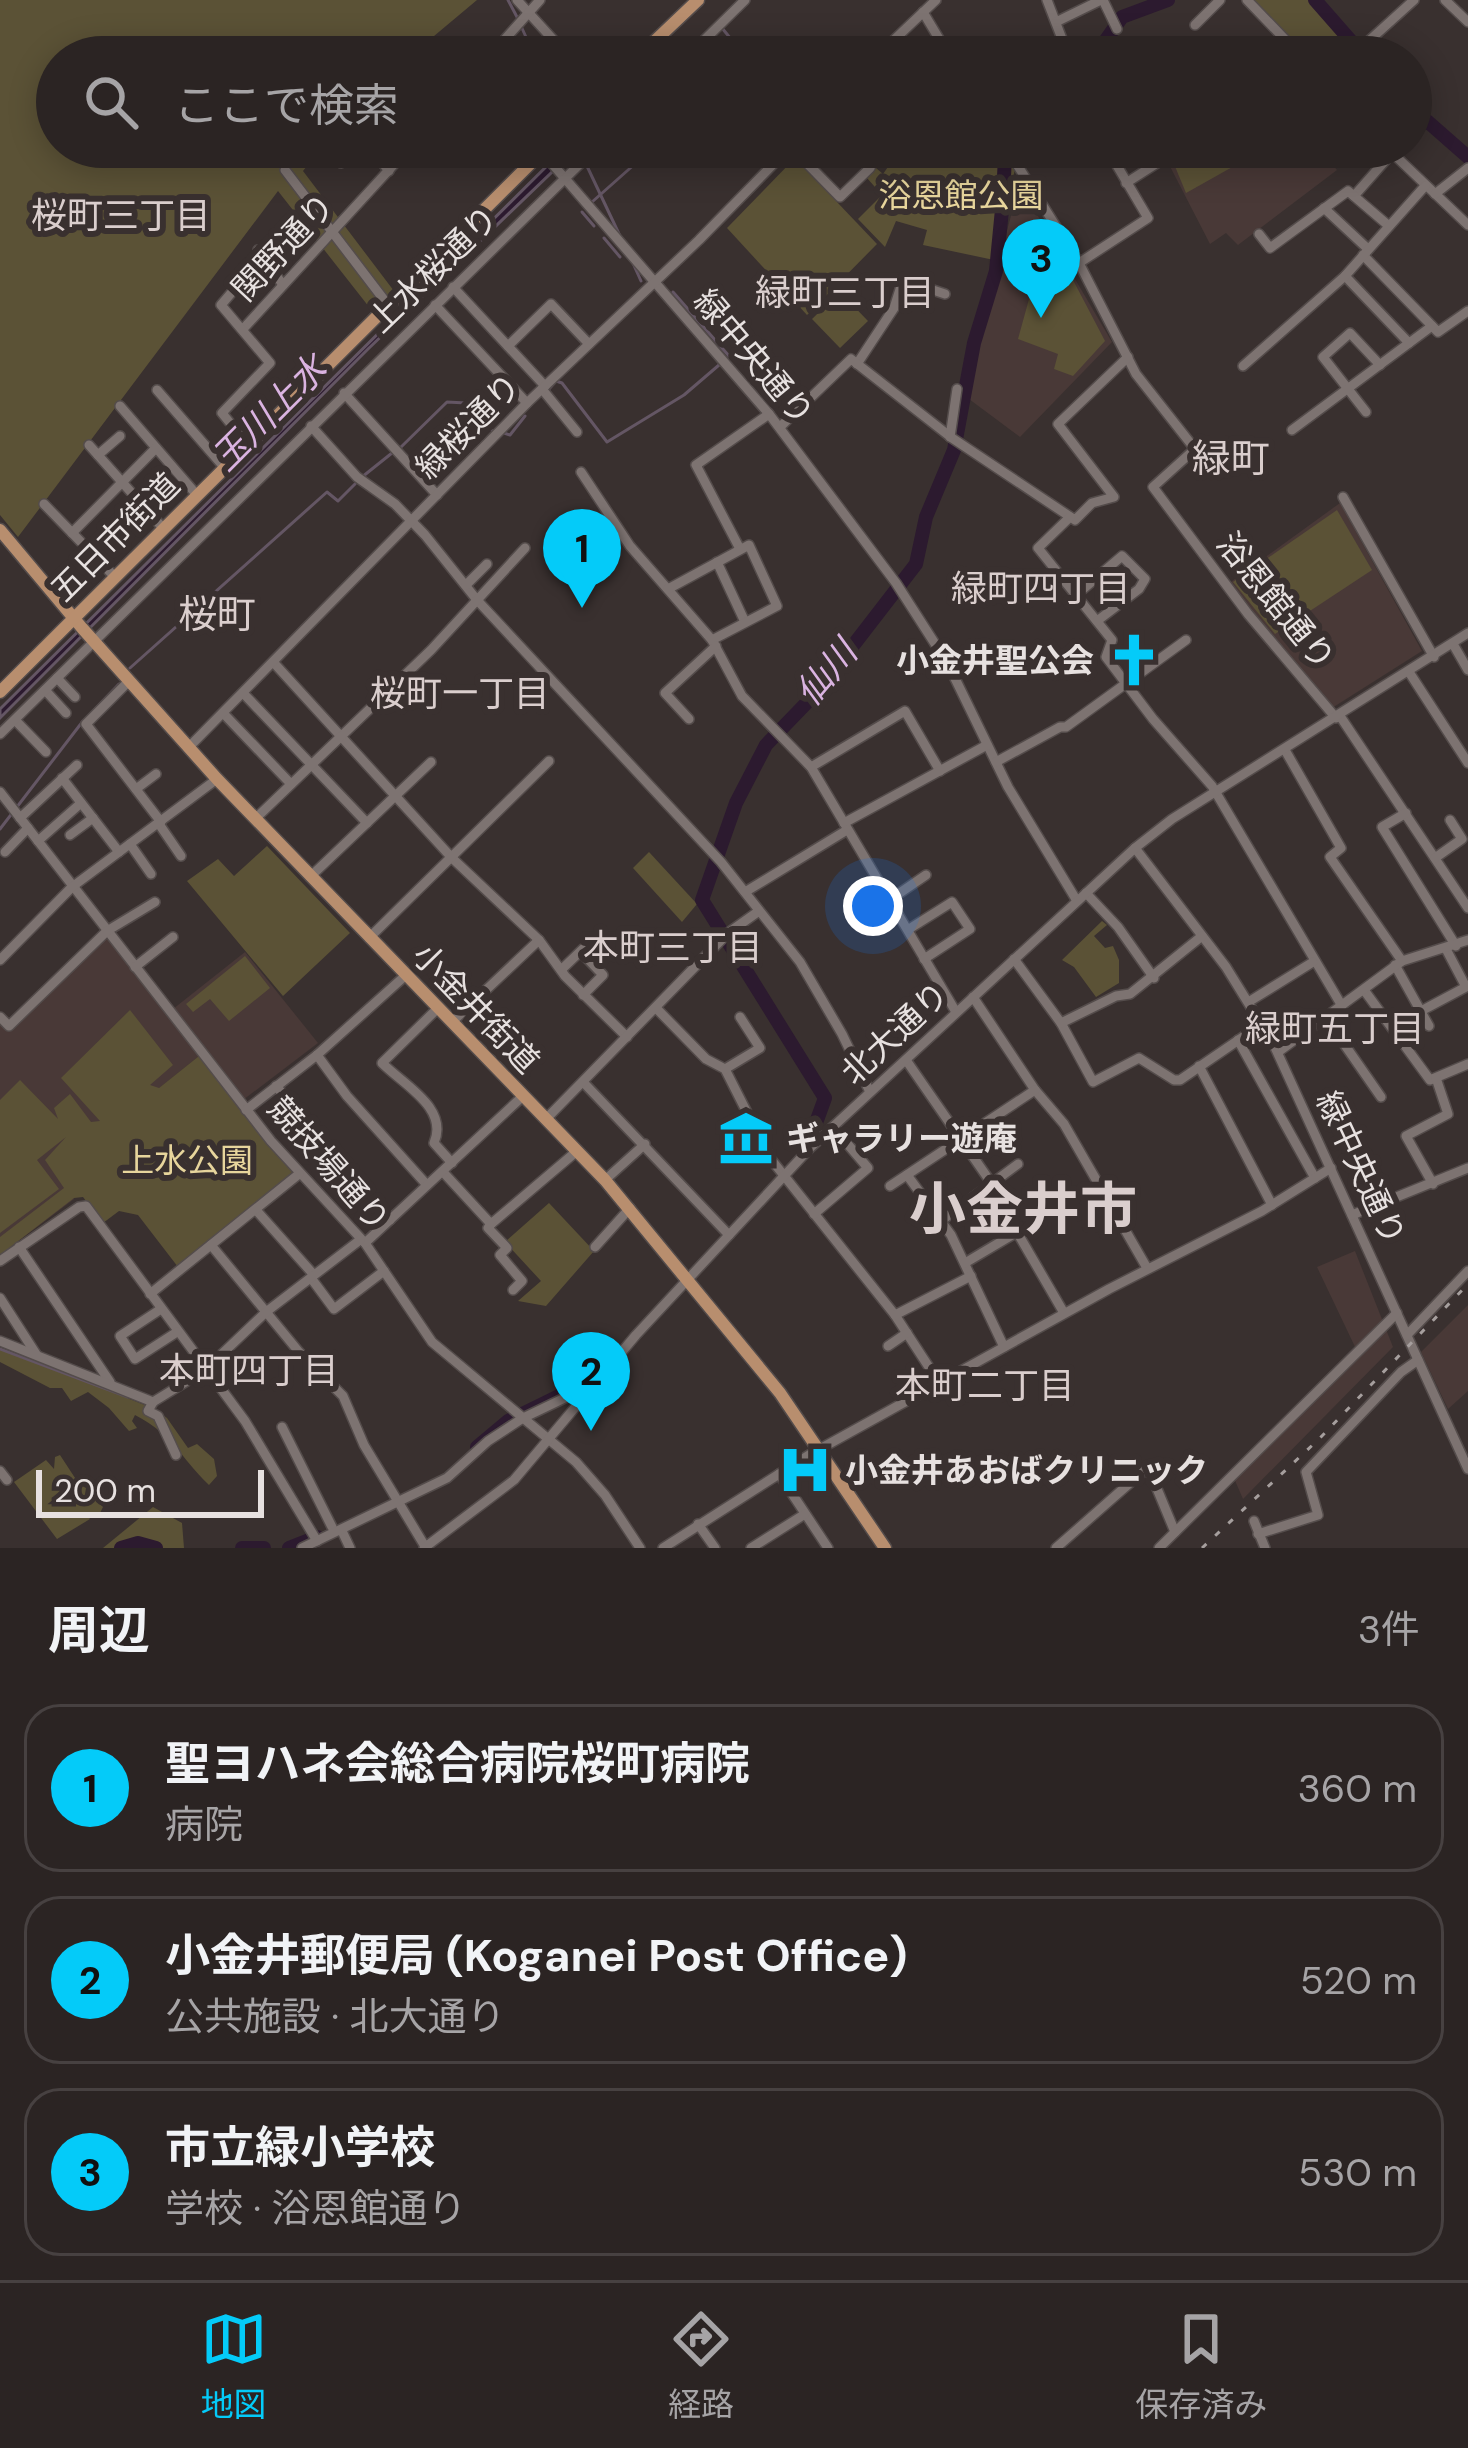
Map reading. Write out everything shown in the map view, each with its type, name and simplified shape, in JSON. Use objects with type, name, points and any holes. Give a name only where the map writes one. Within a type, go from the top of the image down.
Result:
[{"type":"main road","points":[[660,36],[698,0]]},
{"type":"main road","name":"五日市街道","points":[[0,692],[528,168]]},
{"type":"main road","name":"小金井街道","points":[[0,530],[94,642],[255,819],[630,1208],[781,1393],[885,1548]]},
{"type":"street","points":[[517,0],[549,36]]},
{"type":"street","points":[[508,36],[540,0]]},
{"type":"street","points":[[708,36],[745,0]]},
{"type":"street","points":[[898,36],[936,0]]},
{"type":"street","points":[[1047,0],[1061,36]]},
{"type":"street","points":[[1056,22],[1102,0],[1115,24]]},
{"type":"street","points":[[1195,25],[1220,0]]},
{"type":"street","points":[[1247,0],[1282,36]]},
{"type":"street","points":[[1373,36],[1414,0]]},
{"type":"street","points":[[1445,0],[1468,22]]},
{"type":"street","points":[[923,12],[937,36]]},
{"type":"street","name":"関野通り","points":[[243,329],[392,168]]},
{"type":"street","name":"緑中央通り","points":[[557,168],[769,413],[900,587],[948,664],[996,762],[1082,897],[1118,927],[1154,977]]},
{"type":"street","name":"上水桜通り","points":[[0,734],[572,168]]},
{"type":"street","name":"緑桜通り","points":[[189,747],[543,387],[770,168]]},
{"type":"street","points":[[812,168],[840,197],[870,168]]},
{"type":"street","name":"浴恩館通り","points":[[1019,168],[1079,263],[1136,374],[1195,449],[1154,487],[1248,614],[1338,717]]},
{"type":"street","points":[[1079,263],[1148,218],[1118,168]]},
{"type":"street","points":[[1126,183],[1149,168]]},
{"type":"street","points":[[1354,196],[1375,168]]},
{"type":"street","points":[[1407,168],[1468,225]]},
{"type":"street","points":[[1435,194],[1468,168]]},
{"type":"street","points":[[285,170],[388,304]]},
{"type":"street","points":[[1244,366],[1345,276],[1425,186]]},
{"type":"street","points":[[1259,234],[1270,248],[1348,191],[1389,226]]},
{"type":"street","points":[[1324,208],[1438,332],[1468,310]]},
{"type":"street","points":[[247,445],[222,412],[270,363],[220,305],[260,254],[283,285]]},
{"type":"street","points":[[1345,276],[1409,343]]},
{"type":"street","points":[[857,364],[894,308],[903,280],[945,294]]},
{"type":"street","points":[[453,287],[578,432]]},
{"type":"street","points":[[508,346],[551,304],[589,344]]},
{"type":"street","points":[[435,305],[527,403]]},
{"type":"street","points":[[1292,430],[1432,326]]},
{"type":"street","points":[[1366,412],[1323,358],[1351,333],[1380,365]]},
{"type":"street","points":[[780,427],[848,360],[954,440],[1075,520],[1091,503],[1114,497],[1058,424],[1128,357]]},
{"type":"street","points":[[157,389],[224,467]]},
{"type":"street","points":[[954,440],[958,389]]},
{"type":"street","points":[[344,393],[437,495]]},
{"type":"street","points":[[120,406],[196,494]]},
{"type":"street","points":[[740,549],[697,465],[769,413]]},
{"type":"street","points":[[311,426],[359,479],[449,555],[477,600],[718,859],[800,962],[870,1092]]},
{"type":"street","points":[[98,455],[119,436]]},
{"type":"street","points":[[89,446],[162,527]]},
{"type":"street","points":[[72,533],[156,448]]},
{"type":"street","points":[[581,472],[630,546],[714,643],[742,696],[811,767],[956,1012]]},
{"type":"street","points":[[1342,497],[1434,657]]},
{"type":"street","points":[[44,504],[114,576]]},
{"type":"street","points":[[1070,517],[1038,548],[1112,640],[1106,657],[1126,686],[1216,793],[1342,1006]]},
{"type":"street","points":[[668,589],[748,545],[777,606],[714,643],[665,693],[688,719]]},
{"type":"street","points":[[255,819],[431,650],[525,548]]},
{"type":"street","points":[[1076,595],[1122,556],[1145,579],[1139,590],[1097,621]]},
{"type":"street","points":[[717,562],[746,622]]},
{"type":"street","points":[[466,586],[488,564]]},
{"type":"street","name":"北大通り","points":[[425,1548],[514,1480],[687,1280],[832,1127],[1135,848],[1172,819],[1468,633]]},
{"type":"street","points":[[996,762],[1066,727],[1186,640]]},
{"type":"street","points":[[1453,644],[1468,670]]},
{"type":"street","points":[[274,663],[452,858],[539,940],[583,995],[627,1037]]},
{"type":"street","points":[[1408,672],[1463,744],[1468,763]]},
{"type":"street","points":[[57,678],[75,698]]},
{"type":"street","points":[[129,681],[86,724],[182,856]]},
{"type":"street","points":[[45,690],[67,713]]},
{"type":"street","points":[[243,693],[367,823]]},
{"type":"street","points":[[811,767],[905,711],[940,771]]},
{"type":"street","points":[[223,713],[291,784]]},
{"type":"street","points":[[1338,717],[1468,908]]},
{"type":"street","points":[[15,720],[46,752]]},
{"type":"street","points":[[745,892],[845,826],[987,745]]},
{"type":"street","points":[[1285,750],[1341,848],[1330,857],[1399,963],[1429,1026]]},
{"type":"street","points":[[369,938],[549,761]]},
{"type":"street","points":[[5,852],[20,818],[77,765]]},
{"type":"street","points":[[310,878],[428,767]]},
{"type":"street","points":[[136,789],[156,774]]},
{"type":"street","points":[[62,778],[119,852]]},
{"type":"street","points":[[0,960],[72,887],[217,778]]},
{"type":"street","name":"競技場通り","points":[[0,792],[246,1110],[362,1241],[432,1342],[551,1440],[600,1488],[640,1548]]},
{"type":"street","points":[[38,841],[81,802]]},
{"type":"street","points":[[1406,813],[1382,827],[1451,947],[1466,987],[1421,1011]]},
{"type":"street","points":[[70,836],[93,818]]},
{"type":"street","points":[[1436,858],[1462,838],[1450,820]]},
{"type":"street","points":[[130,844],[151,874]]},
{"type":"street","name":"緑中央通り","points":[[1135,848],[1250,1001],[1278,1052],[1468,1469]]},
{"type":"street","points":[[891,899],[926,875]]},
{"type":"street","points":[[0,1017],[9,1026],[107,931],[155,902]]},
{"type":"street","points":[[909,929],[952,902],[970,928],[924,959]]},
{"type":"street","points":[[546,1119],[725,936],[759,910]]},
{"type":"street","points":[[1061,1024],[1116,996],[1130,994],[1202,936]]},
{"type":"street","points":[[135,967],[173,937]]},
{"type":"street","points":[[452,1022],[539,940]]},
{"type":"street","points":[[1278,1052],[1399,963],[1468,940]]},
{"type":"street","points":[[561,970],[584,949],[603,975],[583,995]]},
{"type":"street","points":[[1014,959],[1061,1024],[1094,1082],[1139,1058],[1174,1080],[1262,1024]]},
{"type":"street","points":[[1250,1001],[1313,962]]},
{"type":"street","points":[[246,1110],[406,976]]},
{"type":"street","points":[[1364,990],[1430,1080],[1468,1064]]},
{"type":"street","points":[[974,997],[1035,1090],[1064,1124],[1147,1268]]},
{"type":"street","points":[[438,1008],[382,1063],[420,1096],[438,1120],[440,1130],[434,1143],[452,1163]]},
{"type":"street","points":[[656,1009],[706,1059],[725,1069],[760,1143],[783,1177],[895,1315],[940,1384]]},
{"type":"street","points":[[725,1069],[760,1048],[740,1017]]},
{"type":"street","points":[[1326,1018],[1381,1097]]},
{"type":"street","points":[[1238,1040],[1315,1178]]},
{"type":"street","points":[[317,1055],[427,1185]]},
{"type":"street","points":[[906,1060],[992,1184]]},
{"type":"street","points":[[1199,1066],[1272,1205]]},
{"type":"street","points":[[1433,1184],[1405,1133],[1448,1114],[1436,1078]]},
{"type":"street","points":[[584,1082],[729,1235]]},
{"type":"street","points":[[276,1087],[390,1220]]},
{"type":"street","points":[[890,1186],[1035,1090]]},
{"type":"street","points":[[176,1454],[158,1417],[148,1411],[153,1402],[205,1370],[266,1312],[390,1220],[524,1096]]},
{"type":"street","points":[[814,1214],[868,1168],[832,1127]]},
{"type":"street","points":[[605,1180],[645,1144]]},
{"type":"street","points":[[513,1290],[522,1281],[500,1255],[507,1248],[488,1228],[577,1151]]},
{"type":"street","points":[[940,1221],[1018,1164]]},
{"type":"street","points":[[663,1548],[778,1474],[1064,1313],[1272,1205],[1331,1168]]},
{"type":"street","points":[[1352,1215],[1468,1168]]},
{"type":"street","points":[[443,1172],[491,1224]]},
{"type":"street","points":[[150,1294],[298,1174]]},
{"type":"street","points":[[907,1175],[965,1263],[1004,1347]]},
{"type":"street","points":[[0,1261],[82,1204],[245,1421],[315,1538]]},
{"type":"street","points":[[595,1247],[630,1208]]},
{"type":"street","points":[[256,1210],[334,1309],[384,1271]]},
{"type":"street","points":[[965,1263],[1018,1232],[1064,1313]]},
{"type":"street","points":[[211,1245],[343,1396],[364,1445],[425,1548]]},
{"type":"street","points":[[19,1247],[110,1382]]},
{"type":"street","points":[[1407,1335],[1468,1271]]},
{"type":"street","points":[[895,1315],[971,1276]]},
{"type":"street","points":[[0,1298],[36,1354]]},
{"type":"street","points":[[160,1309],[120,1336],[135,1359],[177,1332]]},
{"type":"street","points":[[1159,1548],[1396,1313]]},
{"type":"street","points":[[888,1346],[907,1334]]},
{"type":"street","points":[[0,1341],[153,1402]]},
{"type":"street","points":[[1258,1534],[1314,1520],[1318,1515],[1306,1472],[1400,1372],[1418,1360]]},
{"type":"street","points":[[302,1548],[455,1473],[519,1416],[588,1393]]},
{"type":"street","points":[[282,1427],[350,1548]]},
{"type":"street","points":[[1056,1548],[1148,1467],[1175,1532]]},
{"type":"street","points":[[778,1474],[828,1548]]},
{"type":"street","points":[[282,1486],[306,1475]]},
{"type":"street","points":[[751,1548],[805,1514]]},
{"type":"street","points":[[1254,1521],[1265,1548]]},
{"type":"street","points":[[698,1525],[715,1548]]},
{"type":"shaded area","points":[[545,168],[556,168],[368,349],[0,718],[0,709]]},
{"type":"shaded area","points":[[1171,168],[1337,170],[1238,245],[1226,233],[1210,244]]},
{"type":"shaded area","points":[[1035,211],[1112,342],[1020,437],[969,399],[977,343],[1012,212]]},
{"type":"shaded area","points":[[1340,503],[1422,651],[1332,708],[1228,584]]},
{"type":"shaded area","points":[[106,937],[199,1056],[97,1138],[46,1161],[74,1199],[0,1255],[0,1022],[9,1031]]},
{"type":"shaded area","points":[[245,952],[318,1043],[243,1100],[173,1009]]},
{"type":"shaded area","points":[[1355,1251],[1393,1347],[1243,1499],[1233,1476],[1357,1351],[1317,1267]]},
{"type":"shaded area","points":[[1468,1305],[1468,1391],[1448,1409],[1421,1352]]},
{"type":"green space","points":[[0,0],[477,0],[434,36],[36,36],[36,168],[305,168],[303,171],[394,291],[373,312],[278,191],[18,537],[0,515]]},
{"type":"green space","points":[[1252,0],[1311,0],[1343,36],[1286,36]]},
{"type":"green space","points":[[785,168],[805,168],[877,244],[807,315],[727,228]]},
{"type":"green space","name":"浴恩館公園","points":[[876,168],[883,174],[887,168],[1015,168],[994,260],[923,245],[927,230],[896,221],[885,247],[858,219],[882,195],[867,178]]},
{"type":"green space","points":[[1176,168],[1231,168],[1186,193]]},
{"type":"green space","points":[[1037,270],[1073,280],[1105,341],[1073,376],[1054,369],[1058,354],[1018,339]]},
{"type":"green space","points":[[840,292],[868,321],[840,348],[812,319]]},
{"type":"green space","points":[[1337,510],[1372,570],[1275,634],[1233,582]]},
{"type":"green space","points":[[267,846],[350,933],[283,996],[187,881],[218,859],[234,876]]},
{"type":"green space","points":[[649,852],[697,904],[682,922],[633,868]]},
{"type":"green space","points":[[1102,921],[1107,925],[1094,936],[1105,948],[1113,946],[1119,960],[1119,983],[1096,997],[1074,967],[1062,960]]},
{"type":"green space","points":[[245,956],[270,988],[229,1021],[210,999],[193,1012],[186,1004]]},
{"type":"green space","name":"上水公園","points":[[130,1010],[173,1065],[150,1085],[159,1088],[199,1056],[294,1173],[178,1267],[138,1215],[119,1211],[103,1223],[83,1197],[74,1198],[0,1255],[0,1237],[64,1188],[45,1160],[66,1137],[37,1160],[59,1189],[0,1233],[0,1100],[20,1080],[58,1119],[54,1108],[70,1094],[91,1122],[100,1121],[61,1078]]},
{"type":"green space","points":[[549,1203],[594,1251],[546,1306],[518,1301],[541,1281],[505,1242]]},
{"type":"green space","points":[[0,1348],[155,1409],[188,1448],[197,1444],[214,1459],[217,1476],[209,1485],[168,1439],[135,1415],[132,1421],[137,1428],[129,1431],[88,1392],[71,1401],[62,1388],[50,1388],[0,1362]]},
{"type":"green space","points":[[60,1455],[77,1481],[61,1480],[72,1496],[82,1486],[86,1488],[84,1500],[96,1500],[103,1507],[100,1513],[86,1513],[90,1519],[57,1539],[14,1482],[46,1460],[54,1469],[55,1457]]},
{"type":"green space","points":[[153,1507],[182,1523],[184,1548],[103,1548]]},
{"type":"waterway","points":[[508,0],[517,17]]},
{"type":"waterway","name":"仙川","points":[[1109,36],[1122,17],[1168,0]]},
{"type":"waterway","name":"仙川","points":[[1315,0],[1347,36]]},
{"type":"waterway","points":[[521,26],[526,36]]},
{"type":"waterway","points":[[722,28],[729,36]]},
{"type":"waterway","name":"仙川","points":[[1432,125],[1468,157]]},
{"type":"waterway","points":[[588,168],[620,236]]},
{"type":"waterway","points":[[592,202],[630,168]]},
{"type":"waterway","name":"仙川","points":[[1004,168],[1004,177]]},
{"type":"waterway","name":"仙川","points":[[813,1131],[825,1098],[702,900],[736,803],[766,745],[818,691],[916,564],[926,517],[954,450],[974,343],[996,271],[1004,189]]},
{"type":"waterway","points":[[582,212],[594,226]]},
{"type":"waterway","points":[[604,238],[620,257]]},
{"type":"waterway","points":[[632,261],[641,281]]},
{"type":"waterway","points":[[673,292],[729,356]]},
{"type":"waterway","points":[[549,389],[556,381],[562,383],[607,442],[684,395],[719,365]]},
{"type":"waterway","points":[[400,448],[447,402],[466,403],[492,430]]},
{"type":"waterway","points":[[504,433],[510,435],[525,416]]},
{"type":"waterway","points":[[362,477],[392,453]]},
{"type":"waterway","points":[[130,668],[327,492],[338,501],[355,484]]},
{"type":"waterway","points":[[94,710],[119,684]]},
{"type":"waterway","points":[[0,829],[83,721]]},
{"type":"waterway","points":[[0,1349],[128,1397]]},
{"type":"waterway","name":"仙川","points":[[477,1447],[508,1421],[559,1396],[609,1357]]},
{"type":"waterway","name":"仙川","points":[[289,1548],[317,1537]]},
{"type":"waterway","name":"仙川","points":[[121,1548],[138,1543],[156,1548]]},
{"type":"waterway","name":"仙川","points":[[242,1548],[264,1548]]},
{"type":"railway","points":[[1202,1548],[1319,1439],[1468,1284]]},
{"type":"place","name":"市立緑小学校","points":[[1041,318]]},
{"type":"place","name":"聖ヨハネ会総合病院桜町病院","points":[[582,608]]},
{"type":"place","name":"小金井聖公会","points":[[1134,660]]},
{"type":"place","name":"ギャラリー遊庵","points":[[746,1138]]},
{"type":"place","name":"小金井郵便局 (Koganei Post Office)","points":[[591,1431]]},
{"type":"place","name":"小金井あおばクリニック","points":[[805,1470]]},
{"type":"district","name":"桜町三丁目","points":[[121,215]]},
{"type":"district","name":"緑町三丁目","points":[[845,292]]},
{"type":"district","name":"緑町","points":[[1231,458]]},
{"type":"district","name":"緑町四丁目","points":[[1041,588]]},
{"type":"district","name":"桜町","points":[[217,614]]},
{"type":"district","name":"桜町一丁目","points":[[460,693]]},
{"type":"district","name":"本町三丁目","points":[[673,947]]},
{"type":"district","name":"緑町五丁目","points":[[1335,1028]]},
{"type":"district","name":"小金井市","points":[[1023,1209]]},
{"type":"district","name":"本町四丁目","points":[[249,1370]]},
{"type":"district","name":"本町二丁目","points":[[985,1385]]},
{"type":"water label","name":"玉川上水","points":[[269,413]]}]
